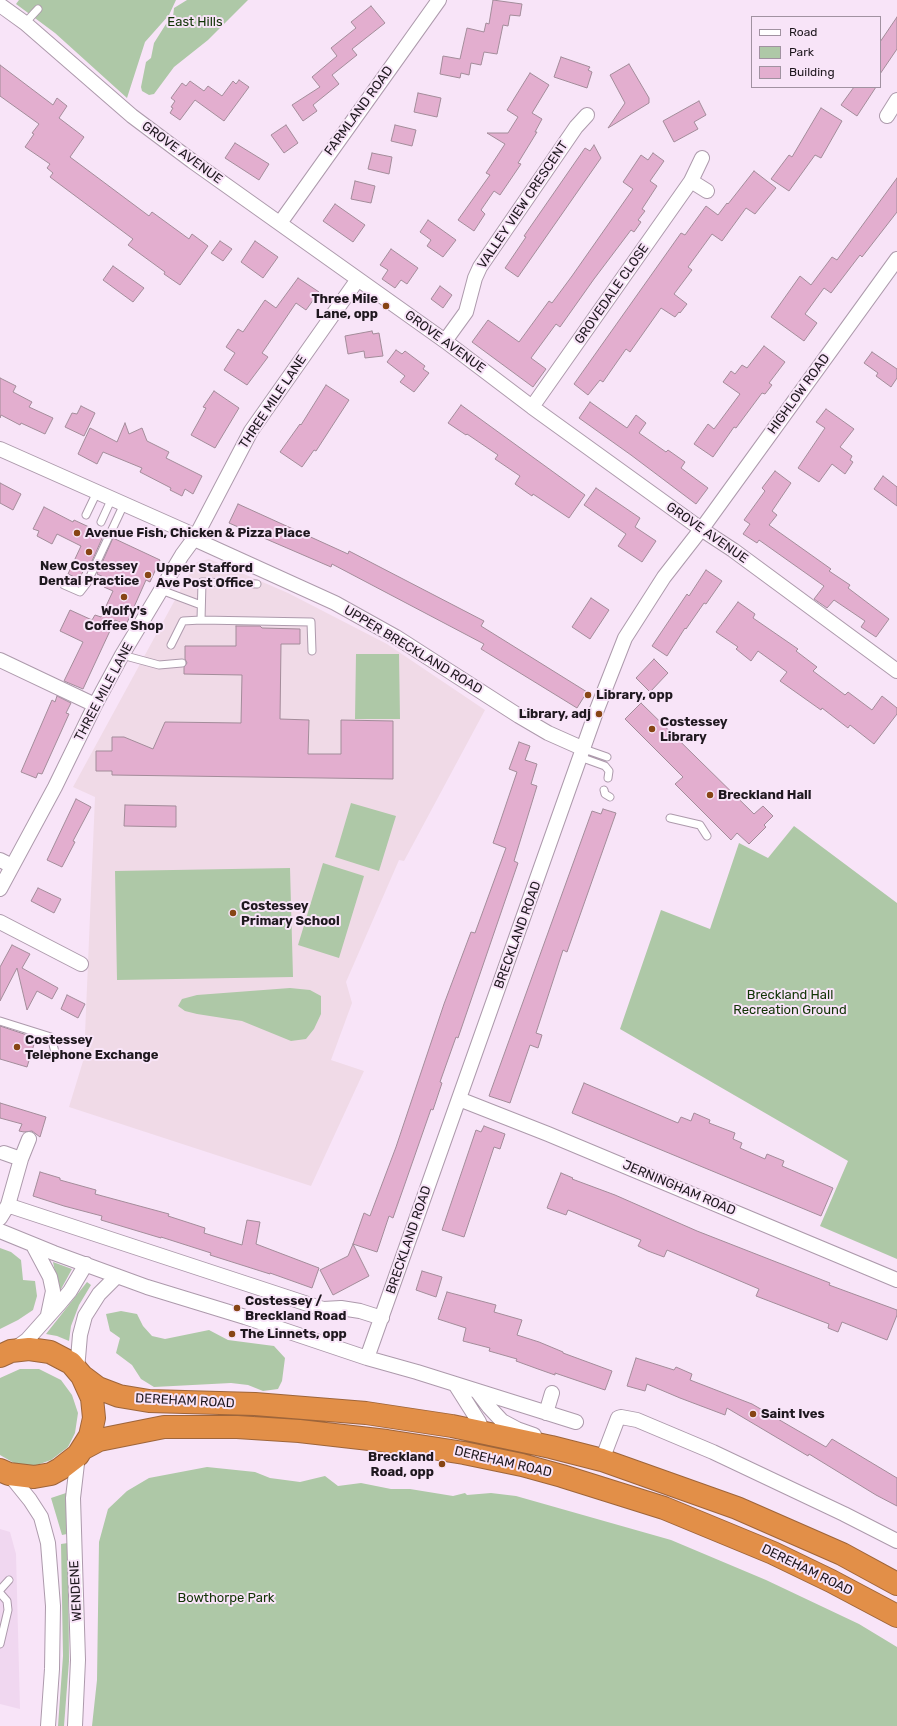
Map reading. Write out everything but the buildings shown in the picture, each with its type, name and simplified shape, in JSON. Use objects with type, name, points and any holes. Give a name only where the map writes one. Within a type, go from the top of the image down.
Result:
[{"type":"highway","name":"DEREHAM ROAD","points":[[3,1354],[29,1348],[50,1352],[70,1363],[98,1388],[118,1396],[149,1401],[255,1404],[316,1408],[410,1418],[483,1432],[602,1460],[737,1508],[842,1554],[897,1584]]},
{"type":"highway","name":"DEREHAM ROAD","points":[[80,1373],[92,1398],[94,1418],[90,1436],[81,1452]]},
{"type":"highway","name":"DEREHAM ROAD","points":[[3,1472],[34,1477],[51,1474],[99,1440],[164,1427],[237,1427],[299,1431],[401,1443],[464,1453],[522,1465],[664,1508],[719,1529],[781,1556],[897,1616]]},
{"type":"highway","points":[[483,1432],[486,1442],[490,1445],[535,1455],[545,1459],[554,1464],[562,1476]]},
{"type":"street","name":"FARMLAND ROAD","points":[[280,223],[439,0]]},
{"type":"street","name":"GROVE AVENUE","points":[[0,5],[25,23],[132,116],[192,161],[445,341],[532,407],[701,529],[733,550],[897,671]]},
{"type":"street","points":[[887,116],[897,100]]},
{"type":"street","name":"VALLEY VIEW CRESCENT","points":[[445,341],[466,312],[475,278],[480,267],[576,127],[587,116]]},
{"type":"street","name":"GROVEDALE CLOSE","points":[[532,407],[691,181],[702,158]]},
{"type":"street","points":[[691,181],[707,191]]},
{"type":"street","name":"HIGHLOW ROAD","points":[[701,529],[897,259]]},
{"type":"street","name":"THREE MILE LANE","points":[[0,889],[6,863],[55,787],[95,705],[122,655],[182,555],[195,538],[251,431],[358,279]]},
{"type":"street","name":"UPPER BRECKLAND ROAD","points":[[0,449],[118,501],[334,604],[396,637],[519,716],[582,753]]},
{"type":"street","name":"BRECKLAND ROAD","points":[[368,1358],[596,712],[625,638],[664,577],[701,529]]},
{"type":"street","points":[[0,660],[95,705]]},
{"type":"street","points":[[0,922],[81,964]]},
{"type":"street","name":"JERNINGHAM ROAD","points":[[459,1099],[548,1134],[897,1280]]},
{"type":"street","points":[[0,1218],[8,1205],[28,1139]]},
{"type":"street","points":[[4,1153],[21,1159]]},
{"type":"street","points":[[14,1207],[323,1309],[341,1308],[360,1311],[382,1318]]},
{"type":"street","points":[[0,1231],[117,1276],[368,1358],[576,1422]]},
{"type":"street","points":[[33,1244],[50,1277],[53,1291],[48,1317]]},
{"type":"street","name":"DEREHAM ROAD","points":[[3,1354],[27,1340],[70,1291],[86,1264]]},
{"type":"street","name":"DEREHAM ROAD","points":[[80,1373],[80,1335],[85,1316],[99,1294],[117,1276]]},
{"type":"street","name":"DEREHAM ROAD","points":[[455,1384],[479,1422],[483,1432]]},
{"type":"street","name":"DEREHAM ROAD","points":[[478,1391],[489,1407],[502,1421],[517,1429],[535,1435],[551,1447]]},
{"type":"street","points":[[546,1412],[552,1393]]},
{"type":"street","points":[[602,1460],[618,1418],[622,1417],[637,1420],[733,1462],[844,1514],[897,1541]]},
{"type":"street","name":"WENDENE","points":[[75,1726],[78,1660],[73,1498],[81,1452]]},
{"type":"street","name":"WENDENE","points":[[3,1472],[30,1500],[41,1517],[48,1543],[53,1606],[52,1669],[48,1726]]},
{"type":"lane","points":[[25,23],[38,9]]},
{"type":"lane","points":[[86,515],[97,492]]},
{"type":"lane","points":[[101,522],[118,501]]},
{"type":"lane","points":[[64,585],[80,592],[87,583],[118,501]]},
{"type":"lane","points":[[201,620],[202,582],[256,584]]},
{"type":"lane","points":[[161,590],[201,605]]},
{"type":"lane","points":[[171,645],[183,621],[312,622],[312,651]]},
{"type":"lane","points":[[122,655],[159,665],[182,663]]},
{"type":"lane","points":[[582,753],[607,757]]},
{"type":"lane","points":[[582,753],[605,766],[609,772],[608,778]]},
{"type":"lane","points":[[604,790],[605,794],[610,797]]},
{"type":"lane","points":[[670,818],[700,825],[707,836]]},
{"type":"lane","points":[[0,1021],[51,1037],[55,1052]]},
{"type":"lane","points":[[0,1644],[8,1610],[7,1601],[0,1591],[10,1580]]},
{"type":"shaded area","name":"Costessey Primary School","points":[[209,559],[288,593],[387,644],[485,710],[404,861],[399,860],[346,982],[352,1003],[331,1060],[364,1071],[311,1186],[69,1107],[84,1058],[95,797],[73,787],[194,565],[197,562]]},
{"type":"shaded area","points":[[0,1529],[10,1532],[16,1554],[20,1709],[0,1704]]},
{"type":"green space","points":[[19,0],[176,0],[169,15],[145,42],[127,98],[55,33],[16,4]]},
{"type":"green space","name":"East Hills","points":[[187,0],[248,0],[208,40],[174,67],[154,94],[149,95],[142,91],[141,87],[146,62],[151,58],[154,43],[166,24],[173,17],[174,8]]},
{"type":"green space","points":[[356,654],[399,654],[400,719],[355,719]]},
{"type":"green space","points":[[351,803],[396,816],[379,871],[335,857]]},
{"type":"green space","name":"Breckland Hall Recreation Ground","points":[[794,826],[897,903],[897,1259],[820,1226],[848,1161],[620,1029],[661,910],[710,929],[739,843],[768,858]]},
{"type":"green space","points":[[323,863],[364,876],[339,958],[298,945]]},
{"type":"green space","points":[[290,868],[293,977],[117,980],[115,871]]},
{"type":"green space","points":[[290,988],[310,990],[321,996],[321,1014],[314,1029],[306,1039],[291,1041],[242,1021],[197,1014],[185,1011],[178,1006],[182,999],[197,995]]},
{"type":"green space","points":[[0,1248],[11,1252],[21,1260],[23,1280],[35,1281],[37,1296],[33,1310],[0,1329]]},
{"type":"green space","points":[[53,1262],[72,1269],[60,1291],[56,1277]]},
{"type":"green space","points":[[87,1282],[91,1285],[79,1305],[71,1326],[69,1341],[57,1336],[46,1334]]},
{"type":"green space","points":[[121,1311],[137,1314],[143,1326],[152,1336],[165,1339],[209,1330],[228,1340],[274,1346],[285,1358],[282,1381],[278,1389],[263,1391],[248,1385],[231,1383],[154,1387],[141,1379],[132,1365],[116,1353],[120,1338],[110,1331],[106,1314]]},
{"type":"green space","points":[[20,1369],[39,1369],[61,1380],[72,1395],[78,1413],[75,1433],[68,1447],[51,1460],[34,1466],[14,1463],[0,1455],[0,1378]]},
{"type":"green space","name":"Bowthorpe Park","points":[[207,1467],[255,1472],[270,1478],[300,1482],[325,1476],[338,1486],[361,1483],[391,1489],[410,1489],[453,1496],[465,1493],[467,1495],[491,1493],[516,1496],[671,1540],[766,1580],[859,1624],[897,1647],[897,1726],[92,1726],[97,1680],[99,1542],[108,1509],[127,1491],[149,1478]]},
{"type":"green space","points":[[66,1493],[67,1534],[62,1535],[51,1498]]},
{"type":"green space","points":[[68,1543],[69,1661],[64,1726],[58,1726],[63,1656],[61,1544]]},
{"type":"place","name":"Three Mile Lane, opp","points":[[386,306]]},
{"type":"place","name":"Avenue Fish, Chicken & Pizza Place","points":[[77,533]]},
{"type":"place","name":"New Costessey Dental Practice","points":[[89,552]]},
{"type":"place","name":"Upper Stafford Ave Post Office","points":[[148,575]]},
{"type":"place","name":"Wolfy's Coffee Shop","points":[[124,597]]},
{"type":"place","name":"Library, opp","points":[[588,695]]},
{"type":"place","name":"Library, adj","points":[[599,714]]},
{"type":"place","name":"Costessey Library","points":[[652,729]]},
{"type":"place","name":"Breckland Hall","points":[[710,795]]},
{"type":"place","name":"Costessey Primary School","points":[[233,913]]},
{"type":"place","name":"Costessey Telephone Exchange","points":[[17,1047]]},
{"type":"place","name":"Costessey / Breckland Road","points":[[237,1308]]},
{"type":"place","name":"The Linnets, opp","points":[[232,1334]]},
{"type":"place","name":"Saint Ives","points":[[753,1414]]},
{"type":"place","name":"Breckland Road, opp","points":[[442,1464]]}]
